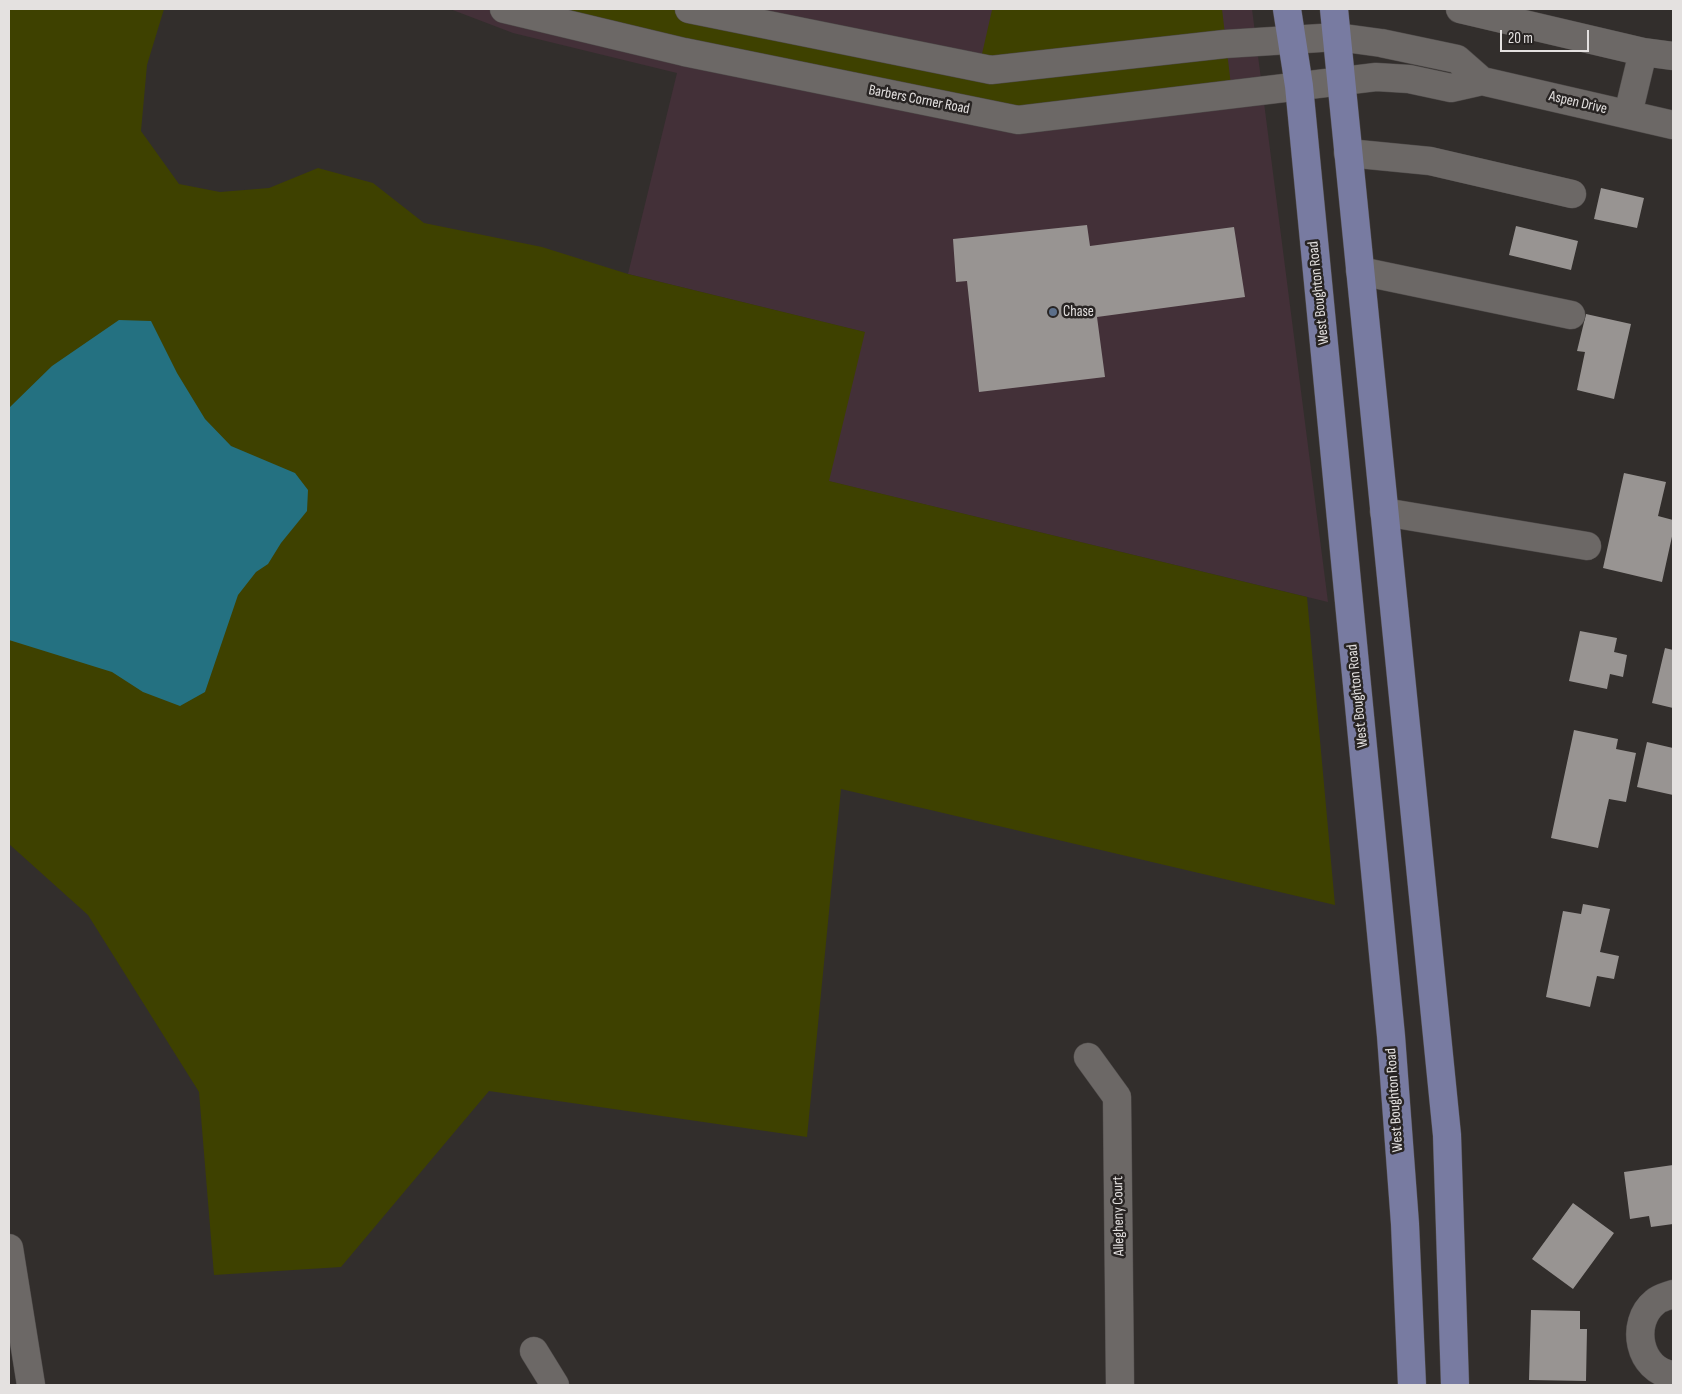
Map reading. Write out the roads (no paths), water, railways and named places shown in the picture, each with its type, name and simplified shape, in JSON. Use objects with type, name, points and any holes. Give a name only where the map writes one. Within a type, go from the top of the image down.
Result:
[{"type":"main road","name":"West Boughton Road","points":[[1287,9],[1299,86],[1391,1036],[1405,1224],[1412,1385]]},
{"type":"main road","points":[[1334,9],[1447,1135],[1455,1385]]},
{"type":"street","name":"Barbers Corner Road","points":[[504,9],[684,52],[1018,120],[1341,81]]},
{"type":"street","points":[[689,9],[990,70],[1293,38],[1337,37]]},
{"type":"street","points":[[1460,9],[1643,52],[1673,56]]},
{"type":"street","name":"Aspen Drive","points":[[1337,37],[1381,43],[1457,59],[1482,81]]},
{"type":"street","points":[[1628,114],[1643,52]]},
{"type":"street","name":"Aspen Drive","points":[[1341,81],[1376,77],[1409,79],[1452,88],[1482,81],[1673,126]]},
{"type":"street","points":[[1348,153],[1430,161],[1572,194]]},
{"type":"street","points":[[1360,271],[1571,314]]},
{"type":"street","points":[[1384,512],[1587,546]]},
{"type":"street","name":"Allegheny Court","points":[[1088,1057],[1117,1097],[1120,1385]]},
{"type":"street","points":[[9,1248],[30,1385]]},
{"type":"street","points":[[1673,1294],[1655,1302],[1644,1317],[1640,1336],[1643,1355],[1651,1366],[1665,1374],[1673,1375]]},
{"type":"street","points":[[534,1351],[555,1385]]},
{"type":"water","points":[[119,320],[151,321],[177,373],[205,419],[231,446],[295,473],[308,490],[307,511],[281,543],[268,564],[256,572],[238,595],[205,692],[180,706],[143,692],[112,672],[9,640],[9,408],[52,366]]},
{"type":"place","name":"Chase","points":[[1053,312]]}]
